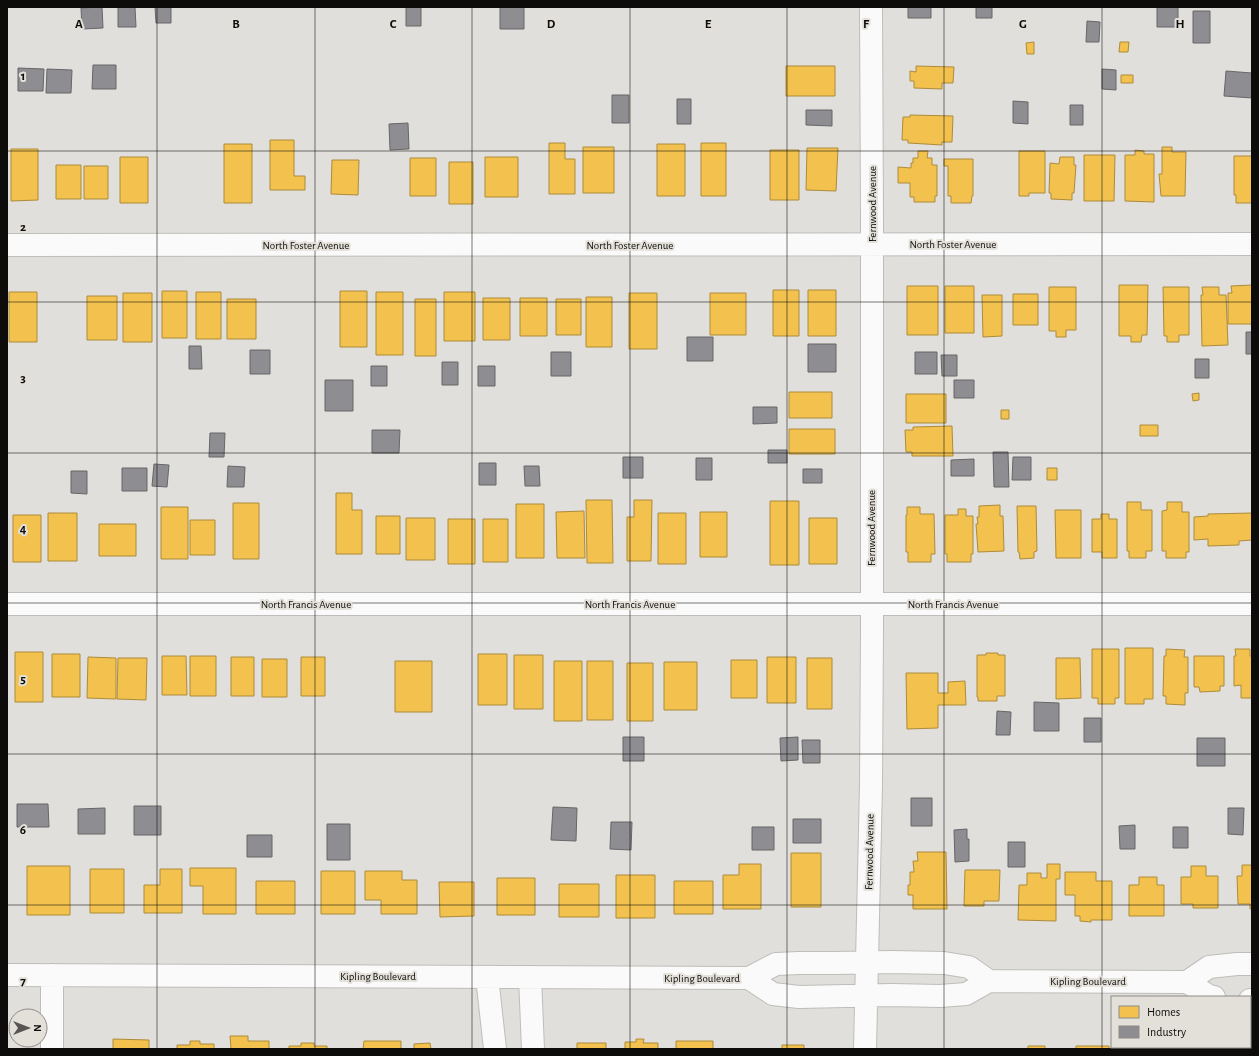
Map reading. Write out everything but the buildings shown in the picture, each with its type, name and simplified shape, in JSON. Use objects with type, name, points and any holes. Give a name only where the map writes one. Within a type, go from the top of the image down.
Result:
[{"type":"street","name":"Fernwood Avenue","points":[[865,1049],[872,603],[871,7]]},
{"type":"street","name":"North Foster Avenue","points":[[7,245],[1252,244]]},
{"type":"street","name":"North Francis Avenue","points":[[7,604],[1252,604]]},
{"type":"street","name":"Kipling Boulevard","points":[[7,975],[749,978],[776,964],[890,962],[950,964],[969,967],[989,981]]},
{"type":"street","points":[[1208,996],[1187,982],[1209,967],[1252,964]]},
{"type":"street","points":[[52,975],[52,1049]]},
{"type":"street","points":[[487,977],[496,1049]]},
{"type":"street","points":[[530,977],[533,1049]]},
{"type":"street","name":"Kipling Boulevard","points":[[749,978],[773,994],[799,996],[940,996],[966,994],[989,981],[1187,982]]}]
